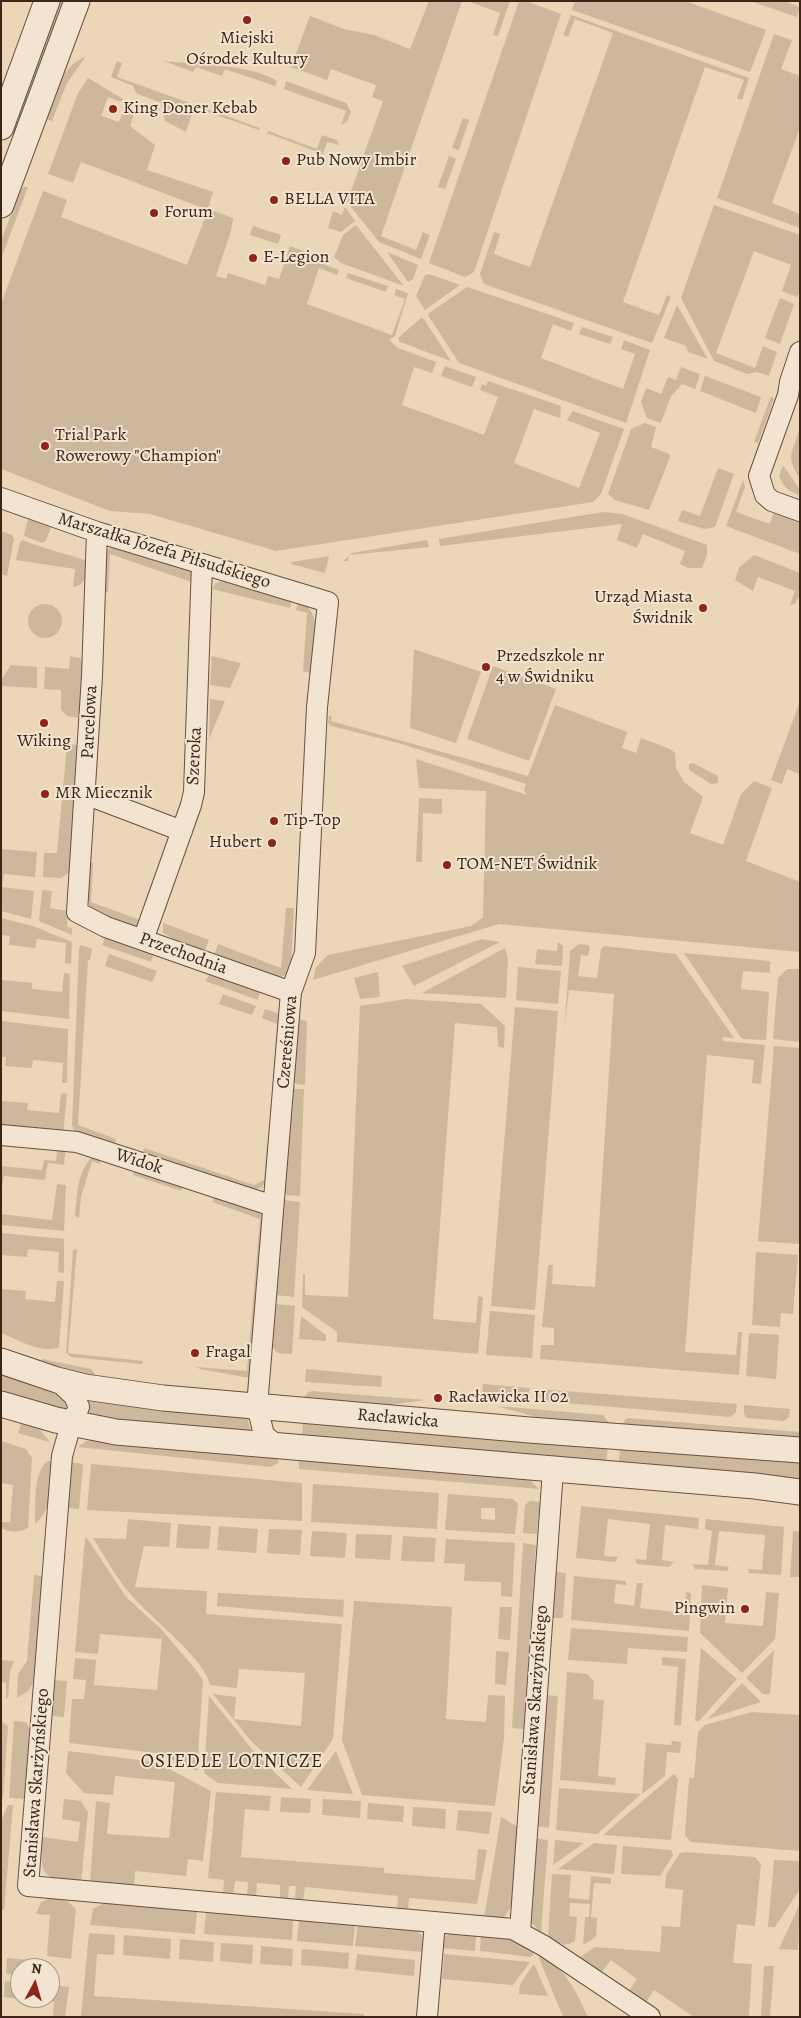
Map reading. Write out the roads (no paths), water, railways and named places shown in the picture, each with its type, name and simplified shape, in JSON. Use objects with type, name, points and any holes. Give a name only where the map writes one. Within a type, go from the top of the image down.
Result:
[{"type":"street","points":[[1,127],[47,1]]},
{"type":"street","points":[[1,205],[77,1]]},
{"type":"street","points":[[800,352],[790,382],[788,395],[759,476],[765,495],[772,501],[800,511]]},
{"type":"street","name":"Marszałka Józefa Piłsudskiego","points":[[1,498],[97,532],[328,602]]},
{"type":"street","name":"Parcelowa","points":[[77,912],[86,794],[97,532]]},
{"type":"street","name":"Szeroka","points":[[143,940],[194,792],[202,564]]},
{"type":"street","name":"Czereśniowa","points":[[279,1447],[264,1435],[257,1406],[291,992],[305,953],[316,729],[328,602]]},
{"type":"street","points":[[86,794],[182,830]]},
{"type":"street","name":"Przechodnia","points":[[77,912],[106,927],[291,992]]},
{"type":"street","name":"Widok","points":[[1,1135],[77,1142],[273,1206]]},
{"type":"street","name":"Racławicka","points":[[1,1360],[57,1380],[105,1391],[257,1406],[800,1450]]},
{"type":"street","name":"Stanisława Skarżyńskiego","points":[[57,1380],[78,1400],[78,1414],[71,1424],[62,1456],[28,1886],[520,1931],[650,2017]]},
{"type":"street","points":[[1,1404],[71,1424],[116,1432],[755,1486],[800,1492]]},
{"type":"street","name":"Stanisława Skarżyńskiego","points":[[520,1931],[553,1470]]},
{"type":"street","points":[[427,2017],[435,1922]]},
{"type":"place","name":"Miejski Ośrodek Kultury","points":[[247,20]]},
{"type":"place","name":"King Doner Kebab","points":[[113,109]]},
{"type":"place","name":"Pub Nowy Imbir","points":[[286,161]]},
{"type":"place","name":"BELLA VITA","points":[[274,200]]},
{"type":"place","name":"Forum","points":[[154,213]]},
{"type":"place","name":"E-Legion","points":[[253,258]]},
{"type":"place","name":"Trial Park Rowerowy \"Champion\"","points":[[45,446]]},
{"type":"place","name":"Urząd Miasta Świdnik","points":[[703,608]]},
{"type":"place","name":"Przedszkole nr 4 w Świdniku","points":[[486,667]]},
{"type":"place","name":"Wiking","points":[[44,723]]},
{"type":"place","name":"MR Miecznik","points":[[45,794]]},
{"type":"place","name":"Tip-Top","points":[[274,821]]},
{"type":"place","name":"Hubert","points":[[272,843]]},
{"type":"place","name":"TOM-NET Świdnik","points":[[447,865]]},
{"type":"place","name":"Fragal","points":[[195,1353]]},
{"type":"place","name":"Racławicka II 02","points":[[438,1398]]},
{"type":"place","name":"Pingwin","points":[[745,1609]]},
{"type":"district","name":"OSIEDLE LOTNICZE","points":[[232,1762]]}]
